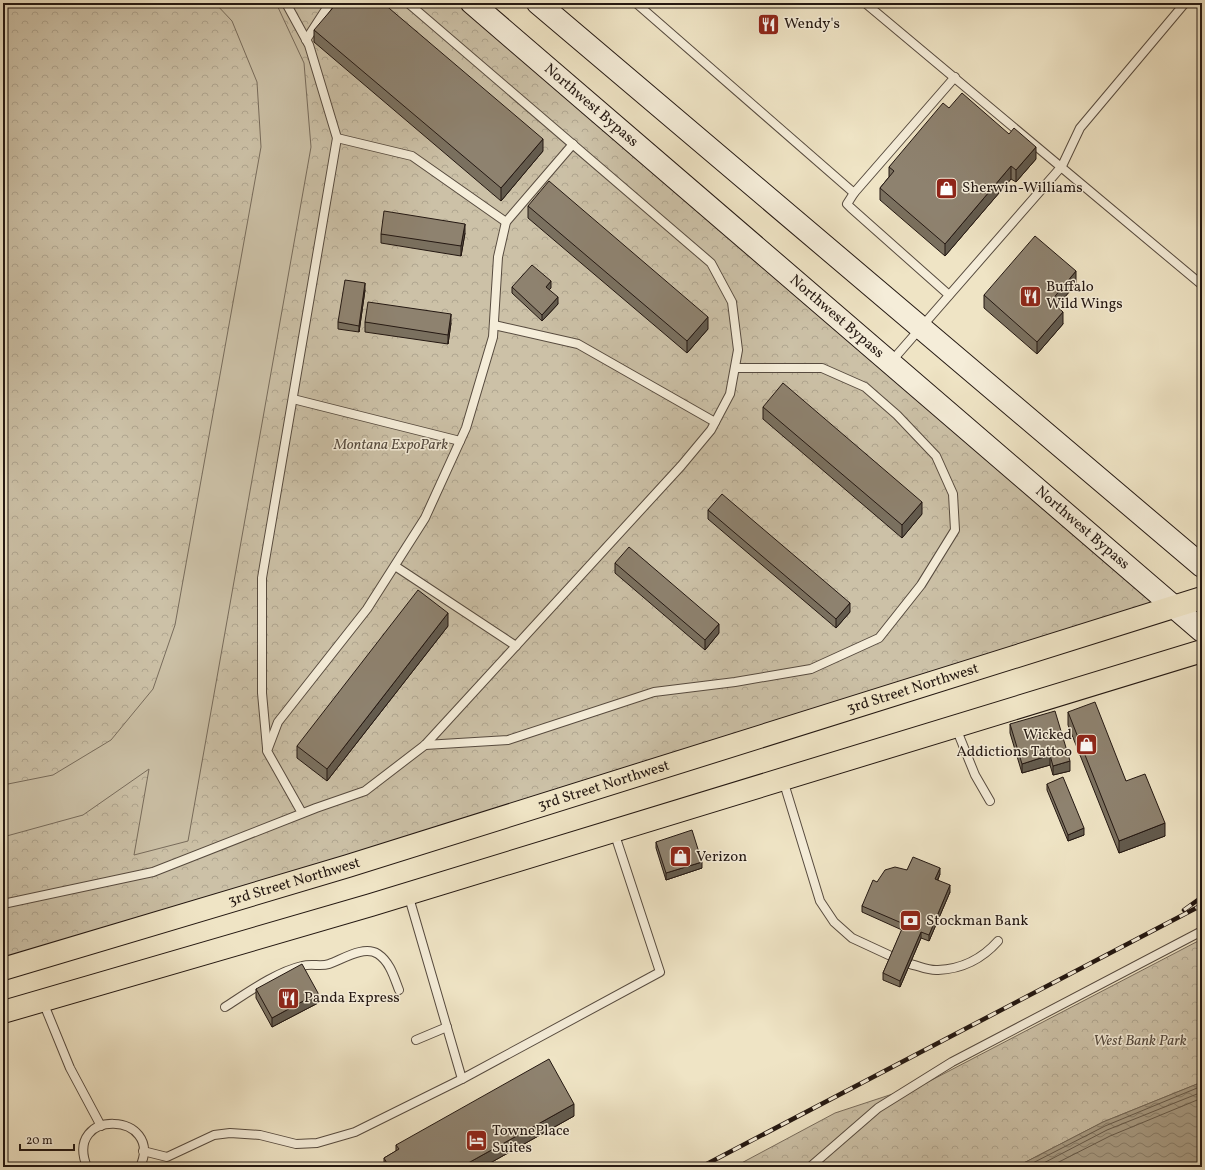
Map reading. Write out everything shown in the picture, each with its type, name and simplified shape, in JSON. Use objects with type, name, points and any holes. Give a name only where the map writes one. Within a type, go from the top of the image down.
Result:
[{"type":"highway","name":"3rd Street Northwest","points":[[3,969],[348,866],[1172,606],[1202,598]]},
{"type":"highway","points":[[3,1012],[408,894],[614,832],[1202,651]]},
{"type":"main road","name":"Northwest Bypass","points":[[472,3],[1202,631]]},
{"type":"main road","points":[[538,3],[1202,566]]},
{"type":"lane","points":[[286,3],[306,40],[337,138],[262,578],[262,693],[267,750],[302,813]]},
{"type":"lane","points":[[306,40],[330,3]]},
{"type":"lane","points":[[3,904],[153,872],[302,813],[365,791],[425,745],[681,466],[715,422],[730,394],[738,350],[732,302],[711,263],[408,3]]},
{"type":"lane","points":[[636,3],[854,193]]},
{"type":"lane","points":[[865,3],[1062,166],[1202,285]]},
{"type":"lane","points":[[890,363],[1062,166],[1080,128],[1185,3]]},
{"type":"lane","points":[[950,295],[847,204],[854,193],[955,77]]},
{"type":"lane","points":[[337,138],[412,156],[506,222]]},
{"type":"lane","points":[[267,750],[278,722],[367,609],[425,518],[466,428],[493,337],[498,257],[506,222],[573,144]]},
{"type":"lane","points":[[494,325],[578,344],[715,422]]},
{"type":"lane","points":[[425,745],[508,740],[654,692],[734,682],[811,669],[879,638],[921,585],[955,530],[953,494],[936,456],[897,415],[865,387],[829,371],[822,368],[735,368]]},
{"type":"lane","points":[[293,399],[460,441]]},
{"type":"lane","points":[[395,566],[516,646]]},
{"type":"lane","points":[[956,726],[975,775],[990,801]]},
{"type":"lane","points":[[783,780],[820,901],[834,922],[852,938],[893,957]]},
{"type":"lane","points":[[143,1151],[167,1157],[214,1135],[230,1133],[260,1135],[296,1144],[317,1143],[355,1132],[462,1079],[660,972],[614,832]]},
{"type":"lane","points":[[408,894],[462,1079]]},
{"type":"lane","points":[[810,1167],[878,1108],[952,1062],[1202,931]]},
{"type":"lane","points":[[910,964],[936,971],[962,966],[986,955],[998,941]]},
{"type":"lane","points":[[225,1008],[263,984],[301,966],[312,964],[323,966],[359,953],[370,951],[378,953],[385,960],[392,971],[399,990]]},
{"type":"lane","points":[[42,1000],[70,1068],[101,1126]]},
{"type":"lane","points":[[416,1040],[447,1027]]},
{"type":"lane","points":[[87,1167],[83,1150],[91,1133],[101,1126],[116,1123],[126,1126],[135,1132],[141,1140],[143,1151],[140,1167]]},
{"type":"green space","name":"Montana ExpoPark","points":[[3,3],[472,3],[1172,606],[3,969]]},
{"type":"green space","points":[[215,3],[276,3],[304,63],[311,147],[188,841],[134,855],[149,769],[83,815],[3,837],[3,785],[53,775],[111,740],[153,689],[175,625],[261,147],[257,82],[232,21]]},
{"type":"green space","name":"West Bank Park","points":[[1202,939],[1202,1082],[1103,1122],[1016,1167],[734,1167],[835,1113],[926,1083]]},
{"type":"water","points":[[1202,1082],[1202,1167],[1016,1167],[1103,1122]]},
{"type":"building","points":[[337,3],[383,3],[543,139],[501,188],[314,30]]},
{"type":"building","points":[[962,93],[1009,134],[1014,128],[1036,147],[1016,170],[1011,166],[945,244],[880,188],[894,171],[889,167],[943,103],[949,108]]},
{"type":"building","points":[[549,181],[708,317],[687,341],[528,206]]},
{"type":"building","points":[[384,211],[465,224],[461,246],[381,234]]},
{"type":"building","name":"Buffalo Wild Wings","points":[[1035,236],[1076,271],[1051,301],[1063,312],[1037,342],[984,295]]},
{"type":"building","points":[[532,265],[551,281],[546,287],[558,297],[542,315],[512,287]]},
{"type":"building","points":[[345,280],[365,283],[359,326],[338,322]]},
{"type":"building","points":[[368,302],[451,314],[448,335],[365,322]]},
{"type":"building","points":[[783,383],[922,502],[902,525],[763,407]]},
{"type":"building","points":[[722,494],[850,603],[836,619],[708,510]]},
{"type":"building","points":[[629,547],[719,624],[705,640],[615,563]]},
{"type":"building","points":[[418,590],[448,613],[327,769],[297,746]]},
{"type":"building","points":[[1095,702],[1126,781],[1145,774],[1165,823],[1119,841],[1068,712]]},
{"type":"building","points":[[1055,711],[1070,761],[1053,766],[1050,755],[1022,764],[1010,724]]},
{"type":"building","points":[[1063,777],[1084,828],[1068,835],[1047,784]]},
{"type":"building","points":[[692,830],[702,862],[666,873],[656,842]]},
{"type":"building","name":"Stockman Bank","points":[[913,857],[940,868],[935,879],[950,885],[929,935],[921,932],[900,981],[883,973],[904,924],[862,906],[873,880],[877,882],[885,870],[895,867],[907,870]]},
{"type":"building","points":[[302,964],[318,993],[272,1018],[256,989]]},
{"type":"building","points":[[549,1059],[574,1104],[461,1167],[389,1167],[384,1158],[399,1149],[396,1145]]},
{"type":"railway","points":[[1184,910],[1202,897]]},
{"type":"railway","points":[[701,1167],[1202,905]]},
{"type":"place","name":"Wendy's","points":[[769,24]]},
{"type":"place","name":"Sherwin-Williams","points":[[946,188]]},
{"type":"place","name":"Buffalo Wild Wings","points":[[1030,296]]},
{"type":"place","name":"Wicked Addictions Tattoo","points":[[1087,744]]},
{"type":"place","name":"Verizon","points":[[680,857]]},
{"type":"place","name":"Stockman Bank","points":[[910,921]]},
{"type":"place","name":"Panda Express","points":[[288,998]]},
{"type":"place","name":"TownePlace Suites","points":[[476,1140]]}]
